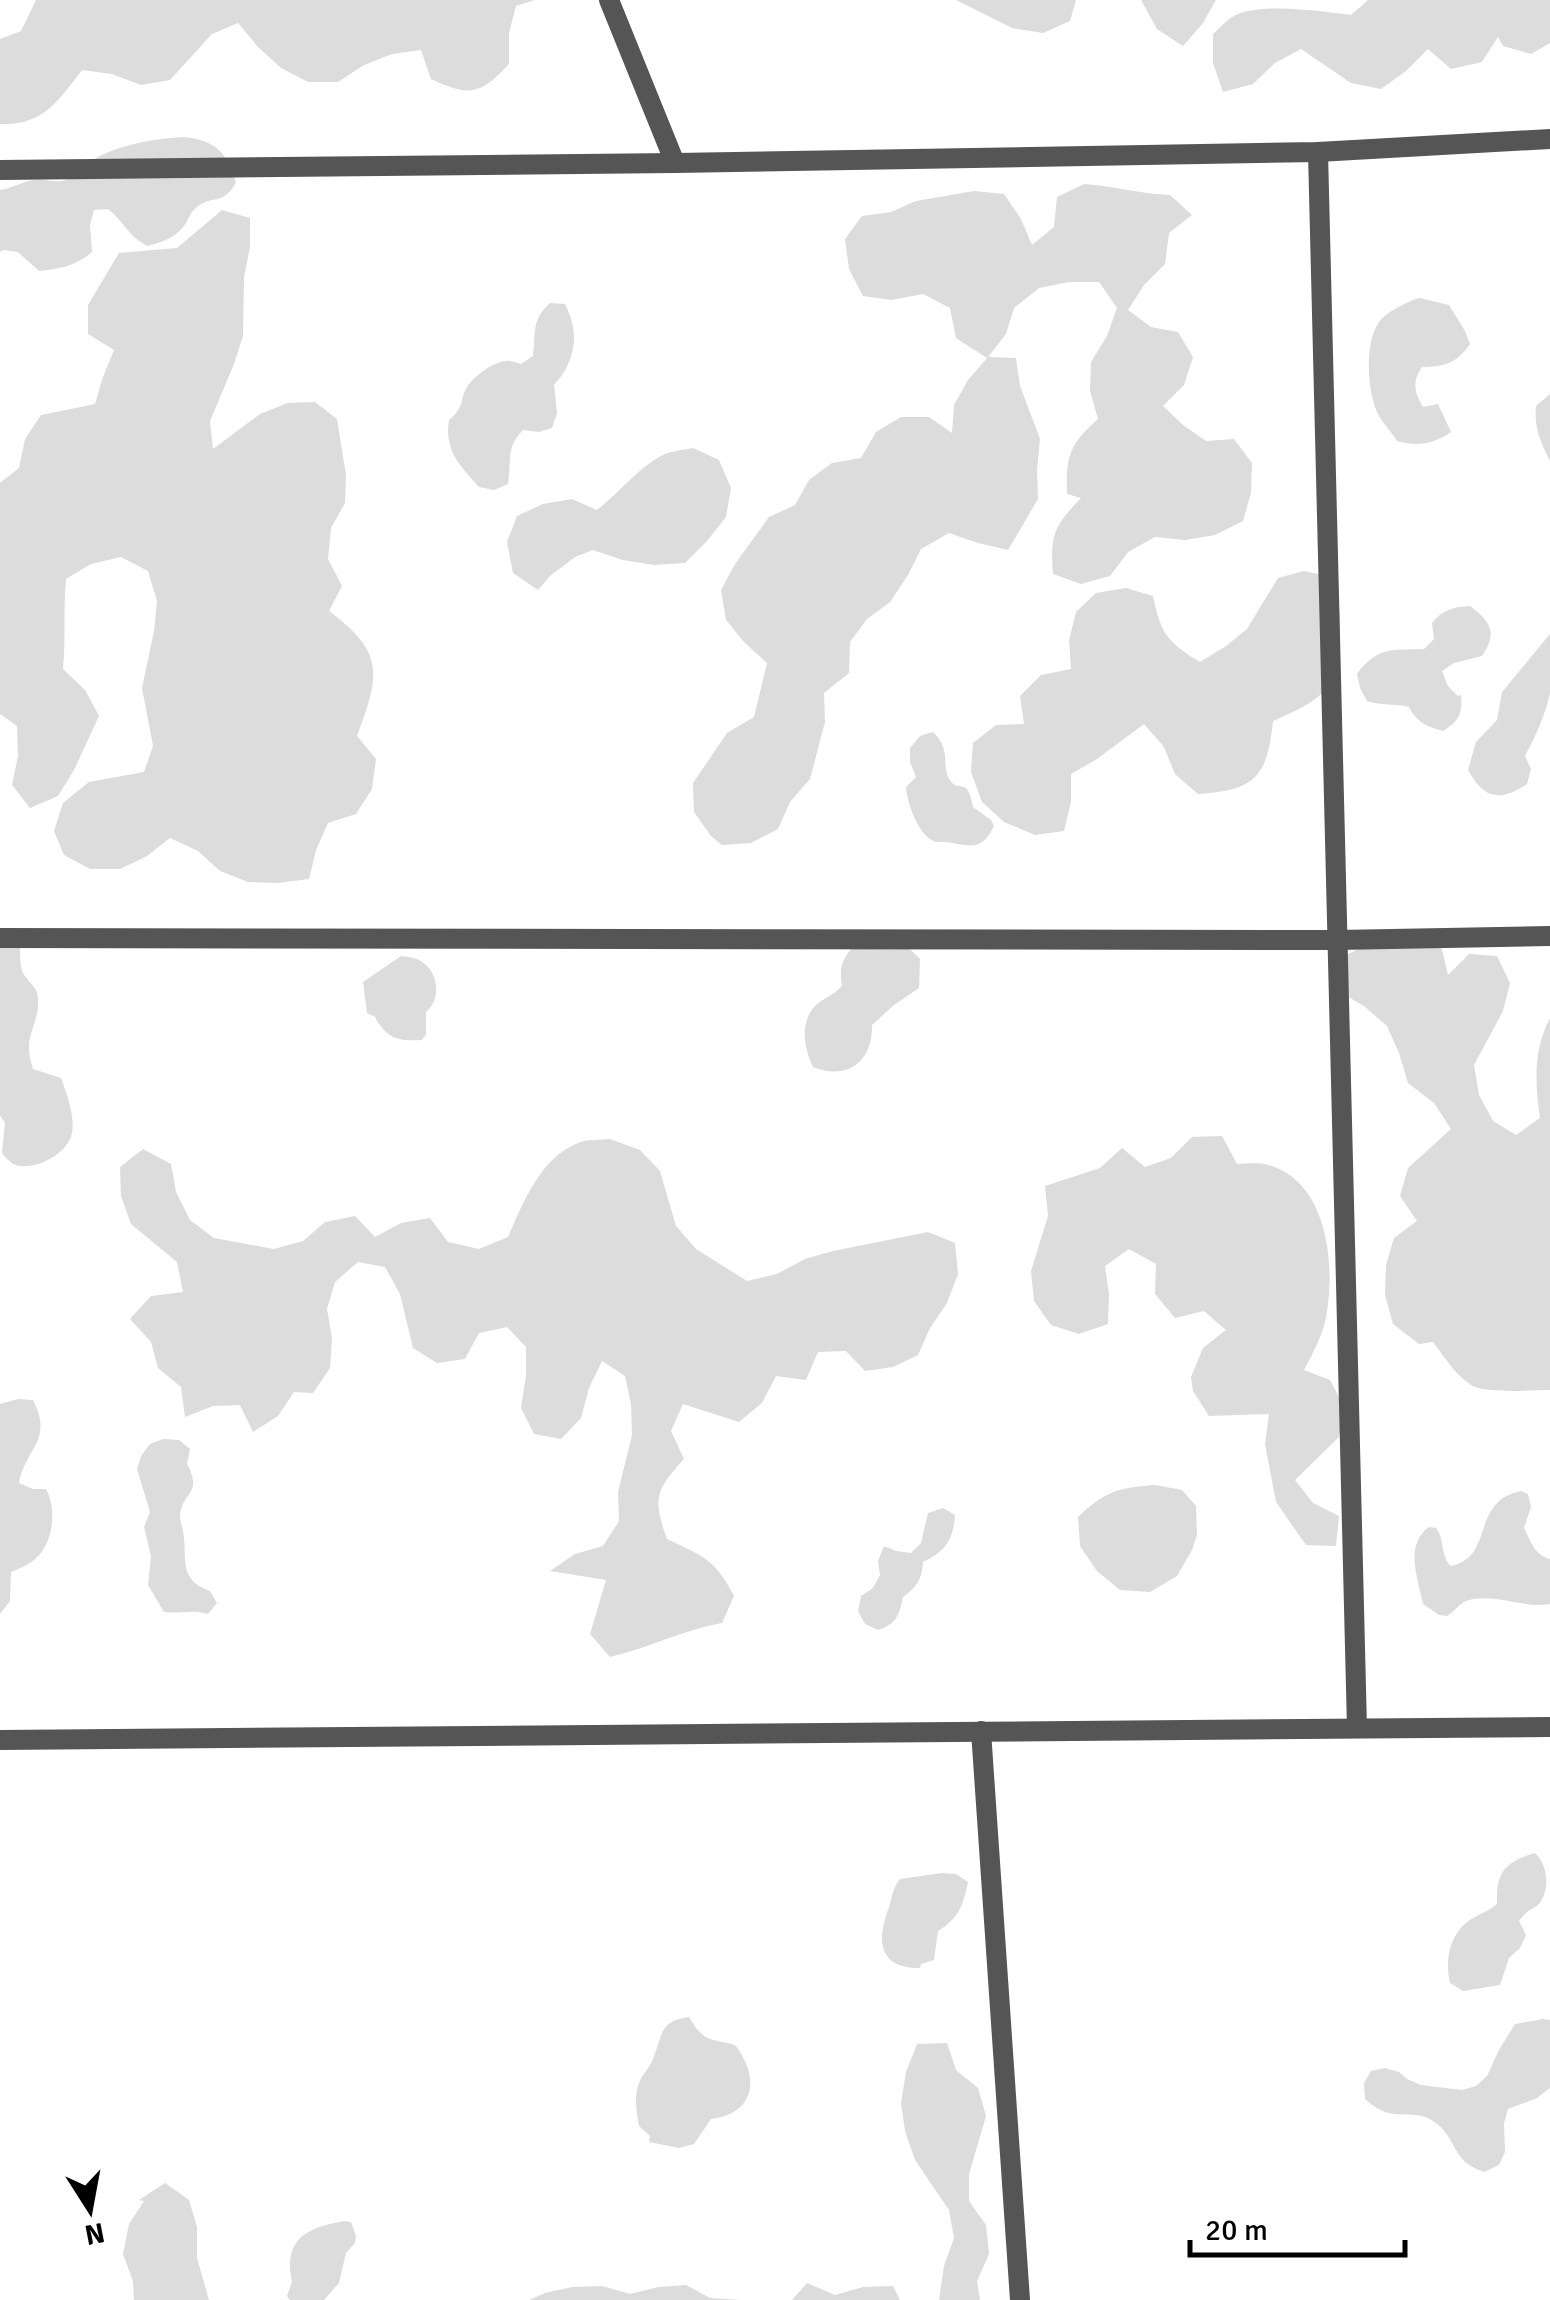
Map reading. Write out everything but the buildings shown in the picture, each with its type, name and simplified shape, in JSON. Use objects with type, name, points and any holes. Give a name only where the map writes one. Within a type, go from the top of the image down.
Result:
[{"type":"street","points":[[609,0],[674,163]]},
{"type":"street","points":[[0,170],[1318,152],[1550,139]]},
{"type":"street","points":[[1318,152],[1357,1728]]},
{"type":"street","points":[[0,938],[1337,940],[1550,936]]},
{"type":"street","points":[[0,1740],[1550,1727]]},
{"type":"street","points":[[982,1730],[1020,2300]]},
{"type":"shaded area","points":[[36,0],[535,0],[516,6],[509,33],[509,64],[490,82],[474,90],[456,89],[431,79],[421,50],[392,54],[364,65],[338,82],[308,82],[281,68],[238,23],[212,34],[170,80],[141,85],[112,74],[82,70],[39,116],[15,124],[0,124],[0,39],[21,31]]},
{"type":"shaded area","points":[[956,0],[1076,0],[1070,21],[1043,33],[1012,28]]},
{"type":"shaded area","points":[[1141,0],[1216,0],[1183,46],[1157,29]]},
{"type":"shaded area","points":[[1368,0],[1550,0],[1550,43],[1531,54],[1503,46],[1498,37],[1482,62],[1451,69],[1428,49],[1381,89],[1351,83],[1301,49],[1275,63],[1253,84],[1223,92],[1213,63],[1213,34],[1231,18],[1278,8],[1351,15]]},
{"type":"shaded area","points":[[184,137],[204,141],[219,150],[236,183],[226,195],[197,207],[172,237],[148,246],[108,209],[94,210],[90,225],[92,252],[73,264],[39,271],[18,252],[0,252],[0,190],[32,180],[64,180],[113,150]]},
{"type":"shaded area","points":[[1084,184],[1170,195],[1192,215],[1169,233],[1165,264],[1144,285],[1128,310],[1151,327],[1178,332],[1193,357],[1184,385],[1163,406],[1206,441],[1234,439],[1252,463],[1251,493],[1243,521],[1215,535],[1185,540],[1155,537],[1128,552],[1110,576],[1081,584],[1053,574],[1056,532],[1081,498],[1067,494],[1071,452],[1098,419],[1090,391],[1091,362],[1107,336],[1117,308],[1099,282],[1039,288],[1014,308],[1006,334],[988,357],[1016,358],[1020,386],[1040,439],[1038,499],[1008,550],[949,533],[921,549],[890,602],[867,619],[850,642],[849,673],[824,693],[825,722],[810,779],[790,802],[778,829],[751,843],[722,845],[694,812],[693,783],[727,733],[754,717],[767,663],[726,620],[721,590],[735,564],[769,517],[795,505],[809,480],[832,463],[861,458],[876,432],[901,417],[929,417],[952,433],[954,405],[987,358],[956,338],[950,308],[923,294],[891,300],[863,296],[849,269],[845,239],[862,216],[974,191],[1004,194],[1032,245],[1054,227],[1057,197]]},
{"type":"shaded area","points":[[222,210],[250,218],[250,247],[244,277],[243,336],[210,421],[213,449],[260,414],[288,403],[315,402],[337,419],[346,475],[345,503],[331,528],[328,559],[342,586],[329,611],[360,640],[373,666],[370,696],[357,736],[376,759],[372,789],[356,814],[328,823],[309,879],[278,883],[248,882],[220,871],[198,851],[170,838],[147,856],[120,869],[90,869],[64,855],[54,831],[63,803],[89,782],[144,772],[153,746],[142,688],[157,601],[148,571],[121,557],[91,564],[66,579],[63,669],[85,690],[99,716],[58,796],[30,808],[12,785],[18,756],[17,726],[0,714],[0,483],[19,468],[25,439],[41,415],[95,404],[114,350],[88,334],[88,305],[119,253],[177,248]]},
{"type":"shaded area","points":[[1419,298],[1449,305],[1470,344],[1455,360],[1422,367],[1419,372],[1415,387],[1423,407],[1438,404],[1451,432],[1432,442],[1411,444],[1397,441],[1379,416],[1370,382],[1369,355],[1374,331],[1382,318]]},
{"type":"shaded area","points":[[550,303],[565,304],[574,336],[567,366],[554,385],[557,413],[552,428],[539,432],[523,430],[511,449],[508,484],[494,490],[479,487],[451,449],[449,420],[458,410],[469,384],[481,373],[501,362],[521,364],[533,356],[537,321]]},
{"type":"shaded area","points":[[1550,394],[1550,461],[1538,434],[1536,406]]},
{"type":"shaded area","points":[[693,448],[719,460],[731,488],[726,517],[685,563],[654,565],[593,550],[575,557],[538,590],[513,573],[507,542],[517,516],[543,504],[572,499],[597,510],[652,461]]},
{"type":"shaded area","points":[[1304,571],[1332,577],[1340,613],[1336,660],[1327,687],[1317,698],[1273,721],[1267,756],[1255,777],[1233,789],[1198,794],[1175,774],[1164,747],[1144,724],[1071,774],[1071,802],[1064,831],[1035,835],[1004,822],[982,802],[971,772],[973,743],[996,725],[1024,724],[1020,696],[1041,675],[1071,669],[1069,640],[1076,612],[1096,593],[1126,588],[1153,596],[1167,636],[1200,662],[1247,629],[1278,578]]},
{"type":"shaded area","points":[[1470,606],[1490,628],[1490,641],[1482,656],[1454,663],[1442,671],[1448,686],[1461,695],[1459,716],[1453,724],[1443,731],[1422,723],[1409,707],[1367,701],[1357,674],[1364,665],[1387,651],[1424,649],[1434,639],[1432,623],[1436,619],[1448,610]]},
{"type":"shaded area","points":[[1550,634],[1550,693],[1525,756],[1531,769],[1527,784],[1493,795],[1480,787],[1468,770],[1476,742],[1497,720],[1502,692]]},
{"type":"shaded area","points":[[933,732],[942,745],[949,779],[968,791],[973,807],[994,826],[979,844],[935,841],[925,835],[914,815],[906,787],[916,777],[910,748],[920,736]]},
{"type":"shaded area","points":[[1417,933],[1442,949],[1448,975],[1469,954],[1497,956],[1510,983],[1503,1011],[1474,1065],[1479,1095],[1493,1121],[1516,1135],[1540,1118],[1537,1067],[1550,1018],[1550,1390],[1478,1388],[1455,1371],[1433,1342],[1419,1344],[1393,1324],[1385,1295],[1386,1265],[1394,1238],[1417,1221],[1400,1196],[1408,1168],[1451,1129],[1434,1103],[1408,1083],[1387,1026],[1338,991],[1334,961],[1387,935]]},
{"type":"shaded area","points":[[20,946],[22,971],[38,998],[29,1048],[33,1069],[61,1078],[72,1119],[72,1133],[64,1148],[48,1160],[30,1166],[13,1164],[2,1153],[5,1123],[0,1115],[0,948]]},
{"type":"shaded area","points":[[854,946],[910,949],[920,959],[919,988],[872,1025],[868,1049],[856,1065],[837,1072],[825,1071],[813,1067],[805,1027],[816,1005],[842,986],[842,964]]},
{"type":"shaded area","points":[[401,956],[423,963],[435,982],[436,995],[426,1012],[426,1034],[422,1040],[393,1037],[367,1013],[363,982]]},
{"type":"shaded area","points":[[1222,1136],[1237,1164],[1264,1164],[1288,1174],[1315,1205],[1323,1226],[1329,1270],[1327,1312],[1304,1370],[1330,1380],[1344,1407],[1339,1437],[1295,1480],[1313,1503],[1339,1516],[1336,1546],[1306,1545],[1276,1502],[1265,1444],[1269,1414],[1209,1416],[1193,1391],[1191,1377],[1203,1348],[1226,1330],[1204,1311],[1175,1318],[1155,1294],[1156,1264],[1129,1249],[1105,1266],[1108,1324],[1079,1334],[1051,1325],[1034,1301],[1031,1271],[1048,1216],[1045,1186],[1100,1168],[1122,1148],[1145,1167],[1171,1158],[1192,1137]]},
{"type":"shaded area","points":[[610,1139],[640,1150],[660,1171],[676,1226],[696,1249],[747,1281],[777,1274],[805,1259],[833,1251],[928,1232],[955,1243],[958,1274],[918,1355],[893,1367],[865,1371],[846,1351],[818,1352],[806,1380],[776,1376],[762,1403],[739,1422],[683,1404],[671,1431],[684,1459],[662,1487],[659,1514],[667,1539],[714,1566],[734,1596],[722,1623],[610,1657],[590,1634],[606,1580],[550,1571],[575,1554],[603,1546],[619,1521],[618,1492],[632,1435],[625,1376],[602,1361],[581,1418],[561,1439],[534,1434],[521,1408],[526,1347],[507,1327],[479,1333],[465,1359],[437,1363],[413,1348],[400,1294],[385,1267],[358,1262],[335,1282],[327,1309],[332,1338],[330,1368],[313,1393],[294,1392],[278,1416],[253,1432],[240,1405],[213,1406],[185,1417],[181,1387],[158,1368],[151,1342],[130,1319],[151,1296],[183,1292],[177,1262],[131,1224],[121,1196],[120,1167],[143,1149],[171,1164],[176,1192],[190,1220],[214,1238],[274,1249],[303,1241],[325,1222],[355,1216],[375,1237],[401,1223],[430,1218],[448,1242],[479,1249],[508,1237],[534,1183],[553,1159],[582,1142]]},
{"type":"shaded area","points":[[33,1400],[41,1425],[19,1483],[46,1489],[52,1522],[40,1554],[11,1572],[10,1601],[0,1614],[0,1404]]},
{"type":"shaded area","points":[[163,1439],[179,1440],[190,1449],[187,1464],[193,1487],[180,1517],[188,1574],[210,1591],[217,1603],[208,1614],[164,1612],[148,1585],[151,1556],[144,1527],[150,1512],[137,1469],[150,1444]]},
{"type":"shaded area","points":[[1155,1485],[1182,1490],[1196,1506],[1197,1535],[1192,1550],[1177,1576],[1150,1592],[1120,1590],[1097,1571],[1080,1546],[1078,1517],[1113,1492]]},
{"type":"shaded area","points":[[1521,1491],[1528,1494],[1531,1507],[1524,1528],[1537,1551],[1550,1559],[1550,1604],[1476,1599],[1463,1602],[1447,1616],[1423,1604],[1415,1563],[1421,1534],[1429,1527],[1436,1528],[1451,1566],[1465,1561],[1495,1506]]},
{"type":"shaded area","points":[[943,1508],[955,1515],[947,1544],[923,1562],[918,1582],[903,1597],[893,1622],[878,1630],[865,1624],[858,1611],[861,1596],[873,1588],[880,1575],[878,1561],[884,1546],[911,1553],[921,1543],[928,1513]]},
{"type":"shaded area","points":[[1535,1853],[1543,1865],[1546,1886],[1542,1900],[1519,1921],[1526,1935],[1520,1948],[1509,1958],[1500,1985],[1463,1991],[1450,1983],[1448,1973],[1455,1937],[1467,1922],[1497,1904],[1498,1884],[1504,1870]]},
{"type":"shaded area","points":[[956,1874],[968,1882],[959,1911],[938,1931],[934,1960],[920,1968],[896,1964],[889,1959],[882,1943],[895,1887],[900,1879]]},
{"type":"shaded area","points":[[689,2017],[704,2035],[735,2045],[750,2081],[745,2101],[737,2109],[711,2119],[694,2144],[679,2148],[649,2142],[650,2136],[639,2126],[636,2095],[664,2029]]},
{"type":"shaded area","points":[[1550,2020],[1550,2088],[1537,2098],[1508,2109],[1504,2123],[1505,2152],[1499,2165],[1484,2172],[1465,2162],[1447,2134],[1433,2121],[1384,2112],[1365,2099],[1364,2083],[1371,2071],[1385,2068],[1421,2085],[1462,2090],[1476,2086],[1487,2076],[1515,2024]]},
{"type":"shaded area","points":[[947,2043],[956,2070],[978,2088],[986,2116],[969,2174],[969,2201],[986,2225],[989,2254],[977,2281],[980,2300],[939,2300],[944,2266],[954,2238],[949,2210],[915,2160],[901,2103],[906,2072],[917,2044]]},
{"type":"shaded area","points":[[165,2183],[189,2200],[197,2227],[197,2258],[209,2300],[134,2300],[133,2281],[123,2254],[129,2224],[144,2201],[139,2200]]},
{"type":"shaded area","points":[[351,2222],[356,2236],[346,2253],[339,2283],[324,2300],[290,2300],[287,2296],[292,2282],[294,2246],[308,2232]]},
{"type":"shaded area","points":[[807,2283],[835,2295],[863,2287],[893,2286],[900,2300],[792,2300]]},
{"type":"shaded area","points":[[686,2285],[710,2298],[742,2300],[529,2300],[572,2287],[602,2286],[630,2294]]}]
